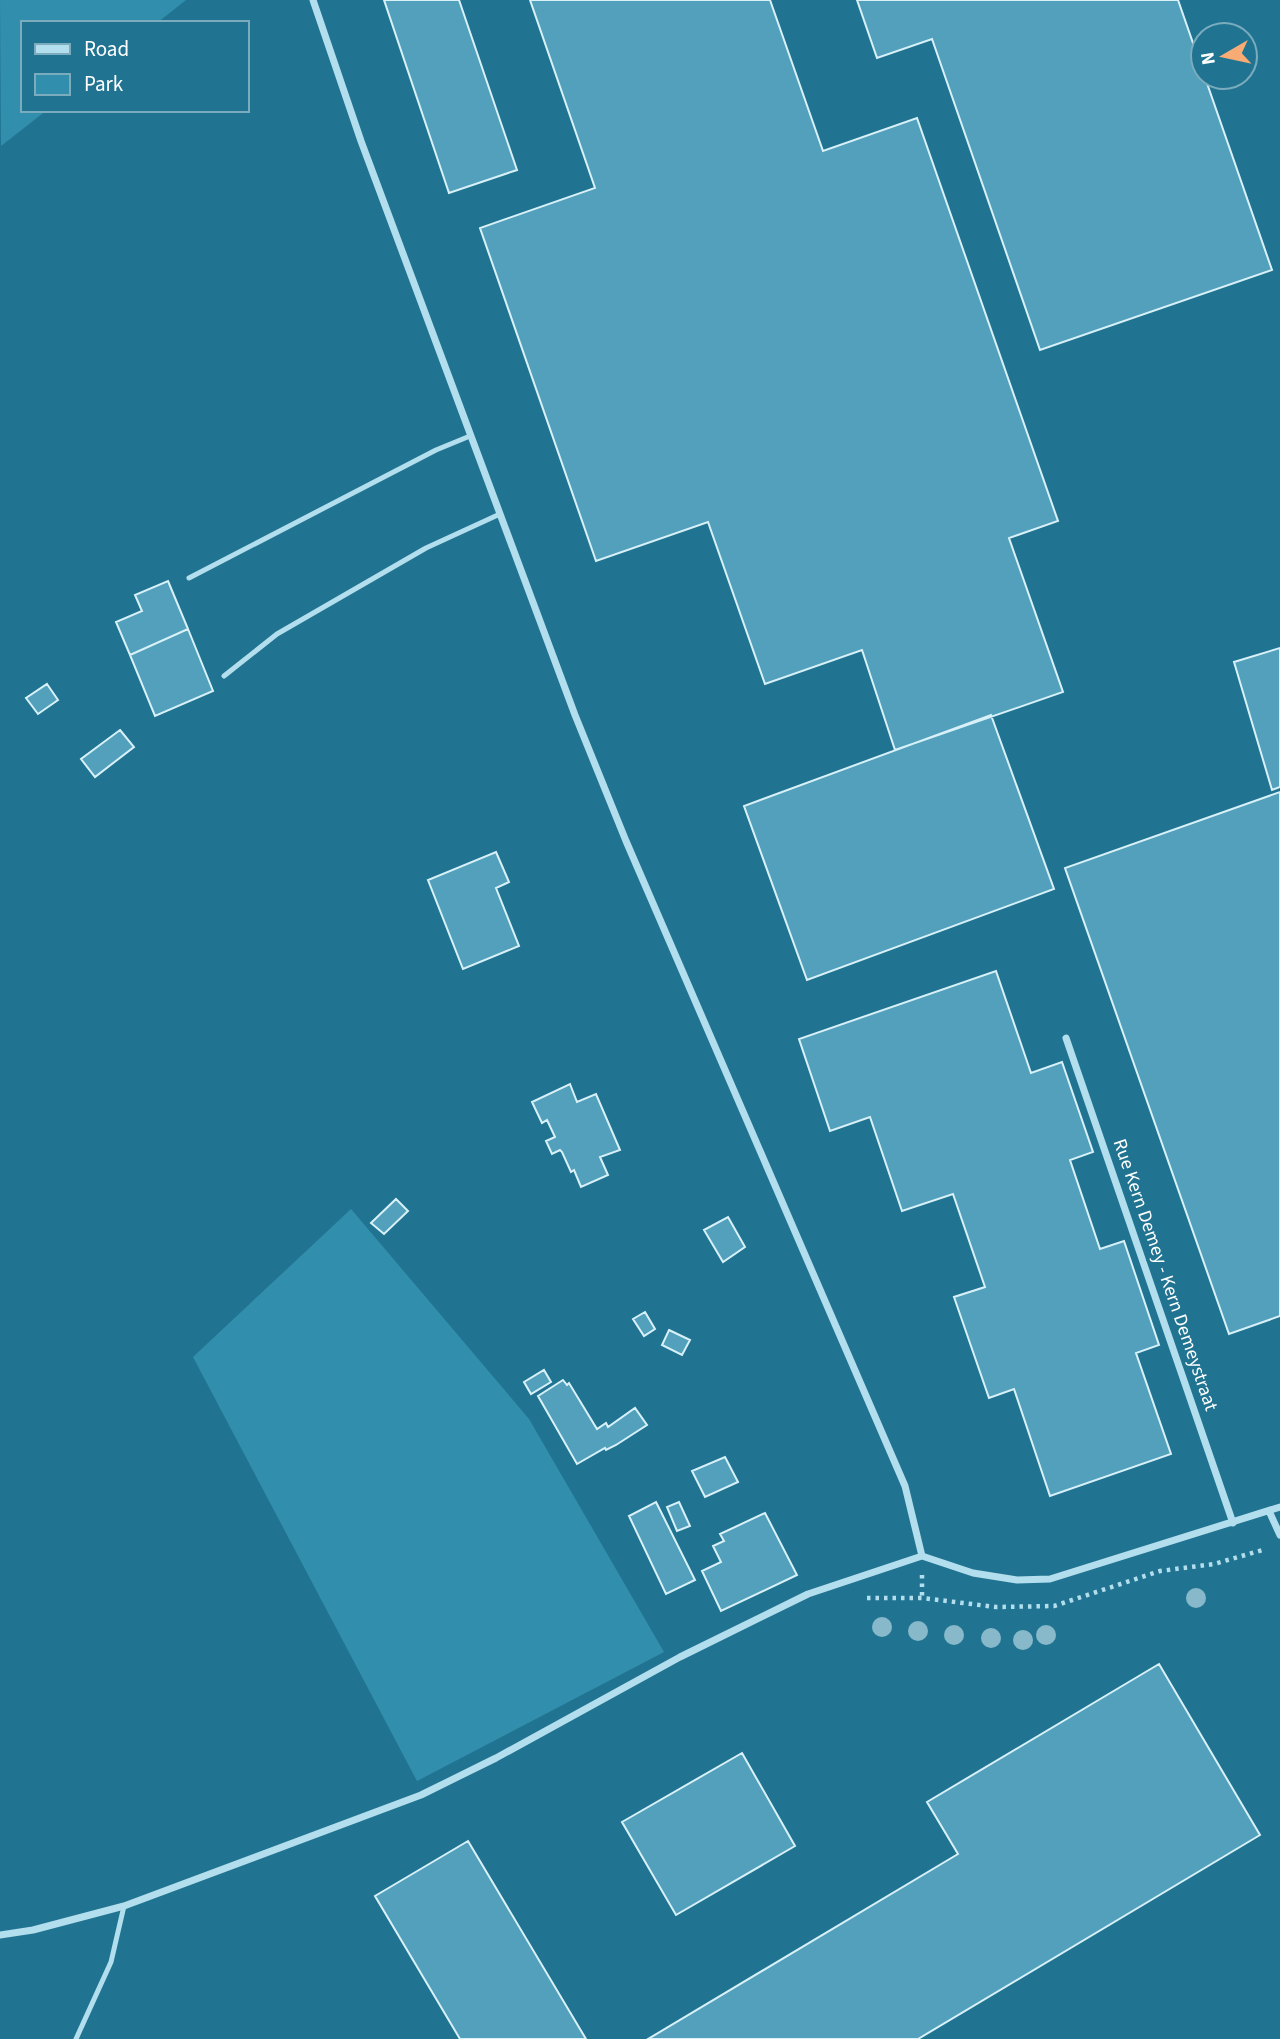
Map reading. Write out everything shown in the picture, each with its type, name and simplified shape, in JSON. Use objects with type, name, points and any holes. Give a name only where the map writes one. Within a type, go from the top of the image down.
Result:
[{"type":"street","points":[[313,0],[361,141],[470,436],[626,841],[905,1486],[922,1556]]},
{"type":"street","name":"Rue Kern Demey - Kern Demeystraat","points":[[1066,1038],[1233,1523]]},
{"type":"street","points":[[0,1935],[33,1930],[124,1906],[421,1795],[496,1758],[680,1657],[808,1594],[922,1556],[973,1573],[1017,1580],[1050,1579],[1280,1507]]},
{"type":"street","points":[[1269,1511],[1280,1535]]},
{"type":"lane","points":[[189,578],[436,450],[470,436]]},
{"type":"lane","points":[[224,676],[277,634],[426,548],[500,514]]},
{"type":"lane","points":[[76,2039],[111,1962],[124,1906]]},
{"type":"green space","points":[[0,0],[186,0],[160,21],[21,21],[21,112],[44,112],[1,146]]},
{"type":"green space","points":[[351,1209],[529,1419],[664,1652],[417,1781],[193,1357]]},
{"type":"building","points":[[384,0],[459,0],[517,170],[449,193]]},
{"type":"building","points":[[530,0],[770,0],[823,151],[917,118],[1058,521],[1009,538],[1063,692],[895,750],[862,650],[765,684],[708,522],[596,561],[480,228],[595,188]]},
{"type":"building","points":[[857,0],[1178,0],[1189,32],[1189,91],[1210,91],[1272,270],[1040,350],[932,39],[877,58]]},
{"type":"building","points":[[168,581],[188,629],[130,655],[116,622],[142,611],[135,595]]},
{"type":"building","points":[[188,629],[213,691],[155,716],[130,655]]},
{"type":"building","points":[[1280,648],[1280,787],[1272,790],[1234,662]]},
{"type":"building","points":[[47,684],[58,700],[38,714],[26,698]]},
{"type":"building","points":[[991,715],[1054,889],[807,980],[744,806]]},
{"type":"building","points":[[120,730],[134,747],[95,777],[81,759]]},
{"type":"building","points":[[1280,792],[1280,1316],[1229,1334],[1065,868]]},
{"type":"building","points":[[496,852],[509,882],[496,888],[519,946],[463,969],[428,880]]},
{"type":"building","points":[[996,971],[1031,1073],[1062,1062],[1093,1152],[1070,1160],[1100,1249],[1124,1241],[1159,1345],[1136,1353],[1171,1454],[1050,1496],[1014,1389],[989,1398],[954,1297],[985,1287],[953,1194],[902,1211],[870,1117],[830,1131],[799,1039]]},
{"type":"building","points":[[570,1084],[577,1102],[596,1094],[620,1150],[600,1157],[608,1175],[581,1187],[562,1152],[560,1150],[552,1154],[546,1141],[555,1137],[547,1120],[542,1123],[532,1102]]},
{"type":"building","points":[[396,1199],[408,1211],[384,1234],[371,1223]]},
{"type":"building","points":[[728,1217],[745,1247],[723,1262],[704,1230]]},
{"type":"building","points":[[645,1312],[655,1329],[644,1336],[633,1319]]},
{"type":"building","points":[[669,1330],[690,1340],[682,1355],[662,1345]]},
{"type":"building","points":[[544,1370],[551,1382],[531,1394],[524,1382]]},
{"type":"building","points":[[563,1380],[567,1385],[569,1383],[597,1429],[606,1423],[608,1427],[635,1408],[647,1425],[616,1445],[606,1450],[605,1448],[577,1464],[538,1396]]},
{"type":"building","points":[[725,1457],[738,1482],[705,1497],[692,1471]]},
{"type":"building","points":[[656,1502],[695,1580],[666,1594],[629,1516]]},
{"type":"building","points":[[679,1502],[690,1526],[677,1531],[667,1507]]},
{"type":"building","points":[[765,1513],[797,1575],[721,1611],[702,1571],[721,1562],[713,1546],[724,1541],[720,1534]]},
{"type":"building","points":[[1159,1664],[1260,1835],[918,2039],[648,2039],[958,1854],[927,1802]]},
{"type":"building","points":[[742,1753],[795,1846],[676,1915],[622,1822]]},
{"type":"building","points":[[468,1841],[586,2039],[460,2039],[375,1896]]}]
